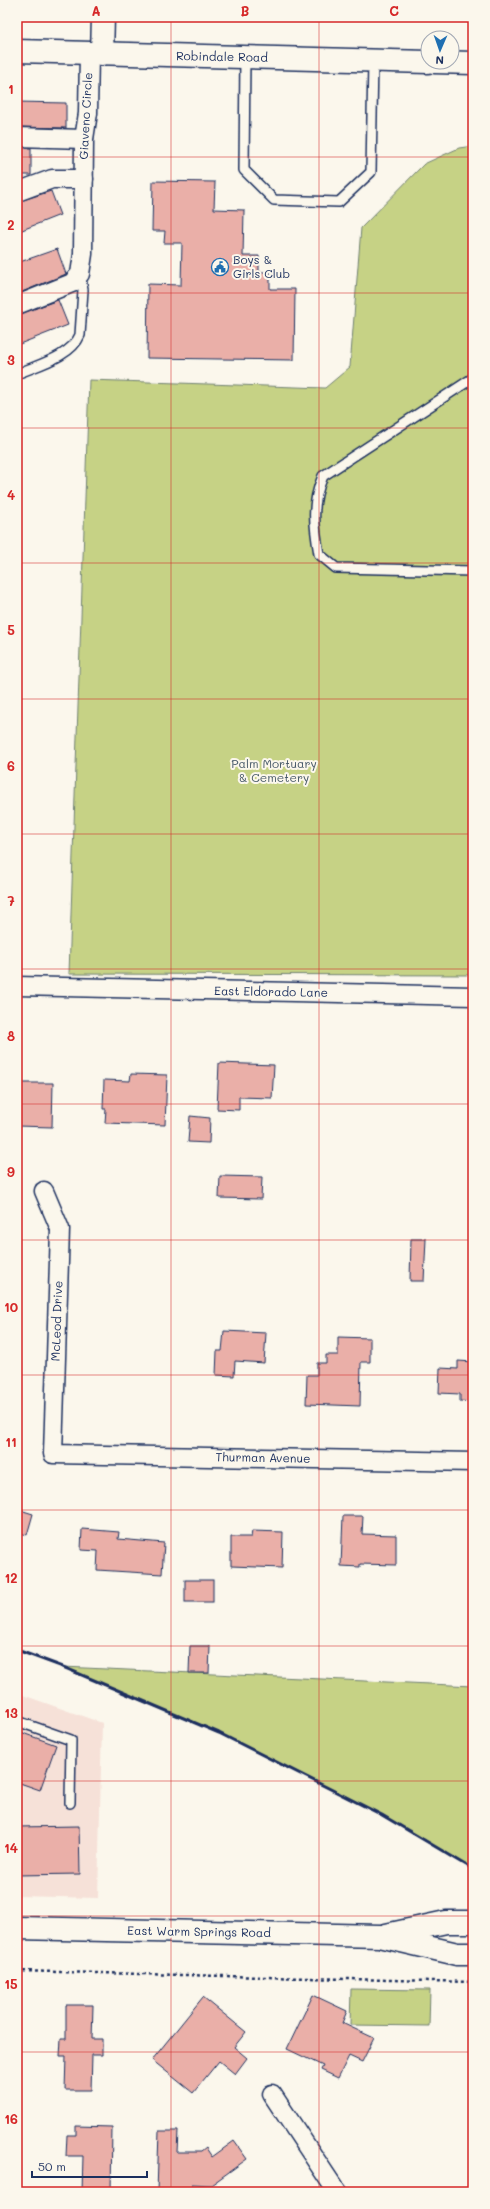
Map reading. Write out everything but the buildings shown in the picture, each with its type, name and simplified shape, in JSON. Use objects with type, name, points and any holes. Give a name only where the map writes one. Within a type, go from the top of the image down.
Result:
[{"type":"main road","points":[[96,53],[103,17]]},
{"type":"main road","name":"Robindale Road","points":[[17,51],[420,62]]},
{"type":"main road","points":[[460,63],[473,63]]},
{"type":"main road","name":"East Warm Springs Road","points":[[380,1936],[446,1922],[473,1922]]},
{"type":"main road","name":"East Warm Springs Road","points":[[17,1928],[380,1936],[457,1954],[473,1954]]},
{"type":"street","name":"Giaveno Circle","points":[[80,274],[83,254],[84,139],[96,53]]},
{"type":"street","points":[[17,137],[84,139]]},
{"type":"street","points":[[17,192],[52,179],[84,179]]},
{"type":"street","points":[[17,304],[72,283],[80,274]]},
{"type":"street","name":"East Eldorado Lane","points":[[17,986],[473,996]]},
{"type":"street","name":"McLeod Drive","points":[[44,1190],[60,1229],[52,1454]]},
{"type":"street","name":"Thurman Avenue","points":[[52,1454],[473,1462]]},
{"type":"street","points":[[272,2094],[337,2192]]},
{"type":"lane","points":[[245,57],[244,170],[274,200],[338,202],[371,172],[373,60]]},
{"type":"lane","points":[[17,374],[61,355],[72,348],[78,341],[80,335],[83,290],[80,274]]},
{"type":"lane","points":[[473,378],[323,476],[315,494],[315,515],[319,554],[336,568],[473,571]]},
{"type":"lane","points":[[17,1721],[71,1740],[70,1803]]},
{"type":"path","points":[[17,1971],[473,1982]]},
{"type":"shaded area","points":[[17,1693],[102,1723],[98,1898],[17,1896]]},
{"type":"green space","name":"Palm Mortuary & Cemetery","points":[[473,146],[473,975],[69,974],[89,380],[325,388],[350,367],[361,228],[424,164],[459,148]]},
{"type":"green space","points":[[63,1667],[473,1686],[473,1869],[382,1815],[219,1733]]},
{"type":"green space","points":[[351,1989],[430,1990],[429,2026],[350,2025]]},
{"type":"railway","points":[[17,1650],[63,1667],[219,1733],[382,1815],[473,1869]]},
{"type":"place","name":"Boys & Girls Club","points":[[220,267]]}]
